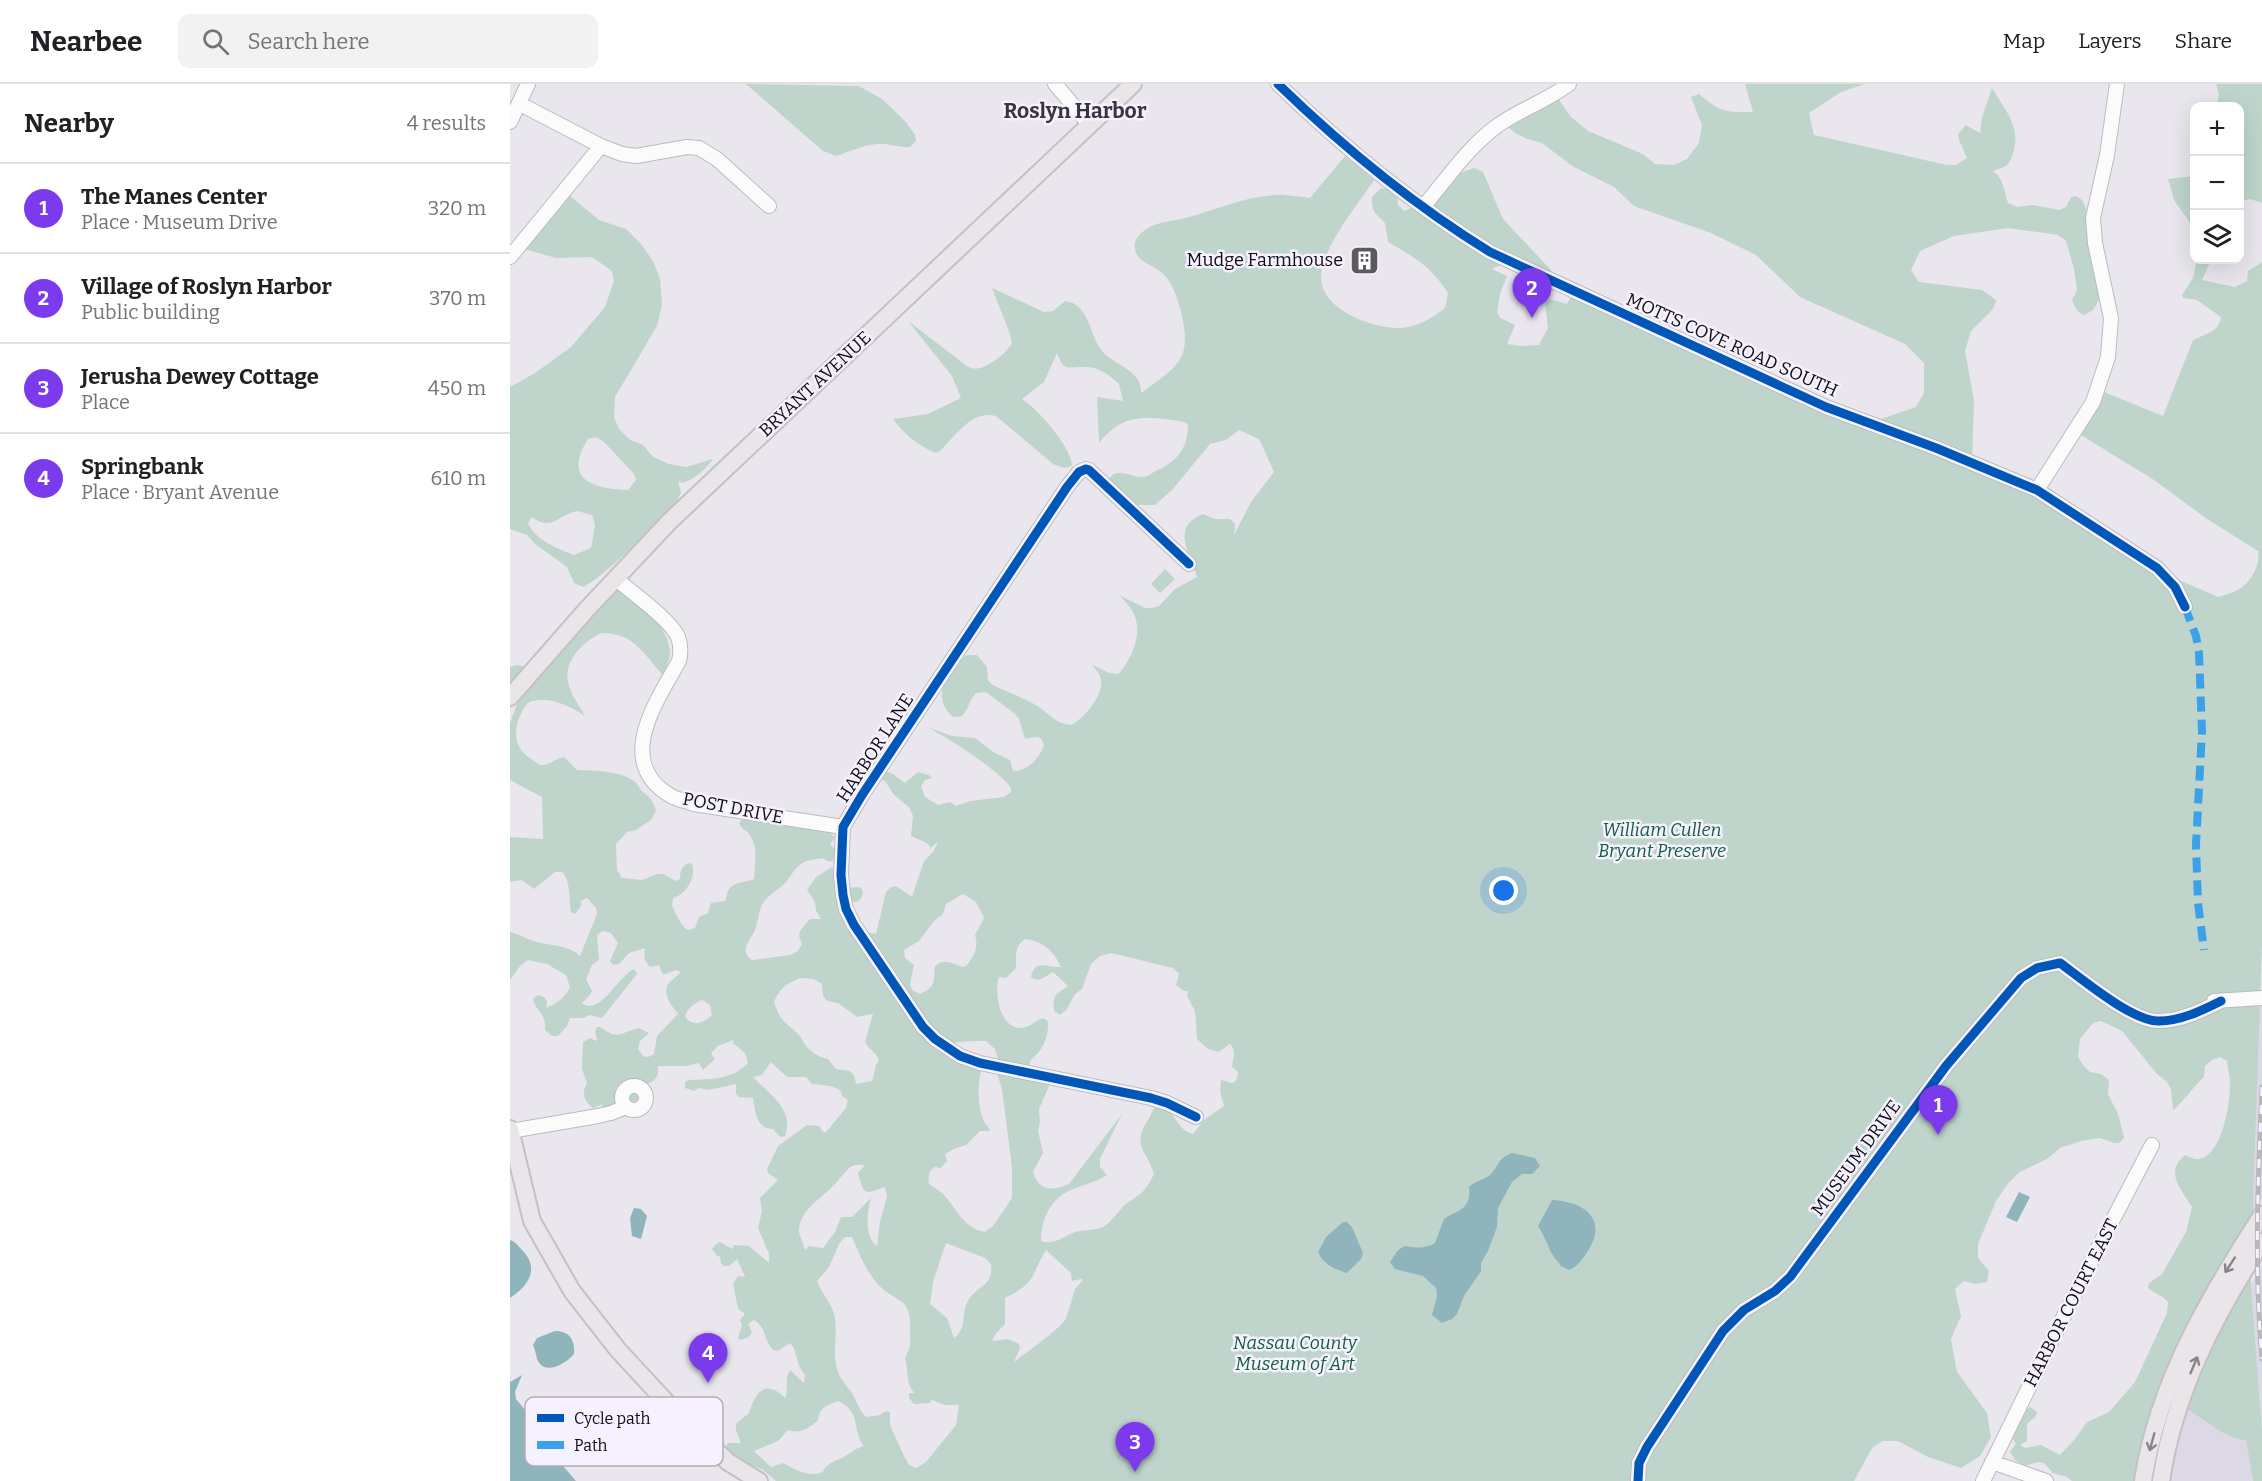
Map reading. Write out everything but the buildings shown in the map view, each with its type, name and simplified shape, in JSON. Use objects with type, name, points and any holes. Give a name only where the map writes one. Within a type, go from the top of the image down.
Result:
[{"type":"main road","name":"BRYANT AVENUE","points":[[510,697],[615,578],[670,521],[1133,84]]},
{"type":"main road","points":[[510,1130],[532,1221],[572,1291],[618,1350],[662,1397]]},
{"type":"main road","points":[[2141,1477],[2164,1400],[2186,1344],[2217,1286],[2262,1215]]},
{"type":"main road","points":[[2161,1481],[2172,1429],[2192,1369],[2212,1325],[2262,1242]]},
{"type":"main road","points":[[723,1457],[759,1481]]},
{"type":"street","points":[[510,122],[528,84]]},
{"type":"street","points":[[1055,84],[1089,124]]},
{"type":"street","name":"MOTTS COVE ROAD SOUTH","points":[[1278,84],[1348,150],[1451,228],[1490,252],[1826,407],[1936,447],[2037,490],[2157,568],[2175,587],[2185,607]]},
{"type":"street","points":[[1423,207],[1477,144],[1496,127],[1560,92],[1569,84]]},
{"type":"street","points":[[2037,490],[2093,402],[2108,357],[2111,318],[2092,218],[2107,155],[2117,84]]},
{"type":"street","points":[[520,104],[601,146],[622,154],[636,156],[687,147],[699,148],[717,159],[769,206]]},
{"type":"street","points":[[510,257],[601,146]]},
{"type":"street","name":"HARBOR LANE","points":[[1189,564],[1089,470],[1081,471],[1067,487],[862,795],[843,827],[841,874],[844,902],[849,916],[911,1012],[935,1039],[960,1056],[980,1063],[1151,1098],[1196,1117]]},
{"type":"street","name":"POST DRIVE","points":[[615,578],[660,615],[675,630],[679,639],[681,652],[679,661],[649,717],[643,735],[645,762],[656,783],[672,796],[693,804],[843,827]]},
{"type":"street","name":"MUSEUM DRIVE","points":[[1638,1481],[1639,1462],[1647,1447],[1723,1331],[1744,1310],[1775,1291],[1790,1277],[1940,1074],[2021,978],[2037,968],[2060,963],[2123,1007],[2139,1015],[2221,1000],[2262,998]]},
{"type":"street","points":[[510,1130],[605,1115],[626,1107]]},
{"type":"street","name":"HARBOR COURT EAST","points":[[1983,1481],[2151,1145]]},
{"type":"street","points":[[1992,1461],[2046,1481]]},
{"type":"shaded area","points":[[2259,1006],[2262,1006],[2262,1198],[2252,1213]]},
{"type":"shaded area","points":[[2262,1267],[2262,1431],[2251,1284]]},
{"type":"shaded area","points":[[2179,1404],[2246,1440],[2253,1481],[2161,1481]]},
{"type":"green space","points":[[746,84],[859,86],[882,99],[906,122],[915,135],[916,141],[910,147],[872,145],[836,156],[823,151]]},
{"type":"green space","name":"William Cullen Bryant Preserve","points":[[1745,84],[1865,84],[1841,92],[1809,113],[1814,135],[1947,165],[1956,165],[1967,158],[1958,134],[1966,125],[1980,133],[1982,117],[1992,88],[2010,119],[2015,135],[2010,162],[2005,167],[1993,171],[2002,181],[2008,203],[2017,207],[2033,205],[2059,210],[2066,207],[2071,197],[2076,196],[2082,200],[2086,208],[2102,295],[2093,310],[2085,315],[2077,310],[2072,300],[2077,290],[2074,269],[2066,241],[2058,235],[2008,228],[1954,236],[1920,251],[1911,270],[1919,282],[1982,290],[1996,300],[1993,309],[1971,331],[1965,351],[1974,401],[1972,462],[2004,475],[2154,569],[2218,597],[2238,590],[2247,583],[2256,568],[2258,551],[2207,519],[2154,480],[2076,432],[2099,390],[2163,416],[2193,340],[2207,334],[2220,322],[2221,317],[2197,300],[2183,298],[2182,295],[2193,278],[2196,264],[2209,264],[2202,280],[2235,287],[2247,281],[2248,271],[2262,262],[2262,945],[2252,1231],[2197,1321],[2143,1481],[2072,1481],[2053,1473],[2044,1463],[2038,1462],[2025,1466],[2015,1460],[2010,1452],[2016,1444],[2012,1437],[2021,1413],[2030,1407],[2037,1412],[2036,1416],[2027,1424],[2027,1441],[2020,1445],[2025,1448],[2041,1445],[2060,1455],[2087,1422],[2109,1412],[2135,1382],[2167,1313],[2168,1302],[2148,1288],[2149,1283],[2162,1274],[2186,1232],[2192,1207],[2176,1181],[2176,1168],[2185,1155],[2198,1159],[2206,1156],[2213,1149],[2219,1140],[2226,1116],[2230,1085],[2227,1061],[2220,1057],[2205,1066],[2204,1077],[2173,1110],[2171,1089],[2167,1082],[2157,1074],[2122,1031],[2101,1021],[2093,1023],[2080,1039],[2078,1057],[2090,1072],[2101,1074],[2109,1080],[2108,1094],[2118,1114],[2124,1138],[2119,1143],[2100,1138],[2081,1141],[2060,1148],[2047,1159],[2020,1172],[2009,1182],[1996,1201],[1978,1244],[1978,1258],[1989,1271],[1987,1282],[1975,1284],[1964,1281],[1955,1289],[1961,1316],[1951,1339],[1957,1372],[1987,1413],[1991,1437],[1980,1456],[1961,1468],[1928,1457],[1898,1441],[1883,1441],[1872,1448],[1854,1481],[776,1481],[762,1469],[740,1463],[725,1449],[728,1443],[741,1443],[736,1424],[749,1413],[757,1395],[769,1388],[785,1398],[790,1370],[804,1383],[805,1375],[790,1343],[778,1351],[773,1350],[761,1326],[754,1320],[748,1324],[752,1332],[749,1337],[740,1340],[738,1337],[742,1325],[740,1320],[745,1314],[738,1309],[733,1284],[738,1276],[745,1277],[737,1259],[729,1266],[724,1266],[720,1257],[712,1249],[720,1242],[732,1249],[734,1245],[749,1246],[769,1263],[769,1254],[758,1228],[762,1211],[760,1198],[778,1180],[768,1173],[767,1169],[778,1146],[807,1125],[819,1126],[824,1133],[846,1108],[848,1100],[842,1096],[841,1091],[834,1087],[812,1084],[806,1077],[787,1077],[771,1062],[762,1075],[753,1077],[783,1110],[787,1126],[785,1136],[780,1137],[773,1129],[760,1123],[753,1098],[739,1097],[736,1094],[736,1084],[709,1090],[699,1088],[694,1091],[685,1088],[685,1082],[689,1080],[728,1076],[748,1063],[745,1053],[733,1043],[733,1040],[718,1046],[711,1053],[715,1059],[703,1070],[699,1063],[686,1066],[658,1066],[657,1077],[648,1084],[638,1081],[615,1088],[619,1094],[618,1104],[614,1104],[606,1112],[601,1109],[602,1104],[593,1108],[587,1103],[584,1093],[587,1083],[582,1069],[583,1042],[590,1038],[597,1041],[595,1031],[597,1027],[616,1035],[639,1028],[649,1033],[640,1041],[638,1049],[643,1056],[648,1057],[654,1054],[657,1036],[678,1014],[669,1002],[666,993],[667,985],[681,972],[676,970],[663,975],[659,965],[651,967],[645,960],[645,948],[629,953],[619,964],[613,965],[610,961],[618,943],[611,933],[603,931],[597,935],[599,960],[592,965],[586,979],[592,991],[582,1003],[589,1006],[596,1004],[628,973],[634,969],[637,974],[602,1018],[589,1015],[584,1018],[570,1018],[567,1026],[558,1036],[552,1036],[545,1030],[544,1019],[533,999],[538,995],[544,997],[547,1001],[546,1008],[557,1002],[570,987],[566,975],[547,964],[528,960],[520,966],[510,980],[510,932],[533,941],[570,949],[580,956],[597,914],[596,908],[587,898],[581,901],[581,906],[575,914],[571,912],[568,885],[562,872],[555,872],[534,889],[522,880],[510,882],[510,837],[543,839],[543,837],[542,797],[510,780],[510,723],[519,699],[510,689],[510,667],[517,665],[542,670],[544,673],[550,663],[613,591],[623,591],[646,610],[665,634],[670,653],[664,676],[630,641],[622,636],[601,633],[588,641],[576,653],[569,666],[569,686],[585,716],[554,701],[540,700],[527,704],[518,720],[516,732],[521,749],[540,765],[564,757],[577,770],[614,773],[627,777],[648,796],[656,811],[651,820],[636,830],[627,832],[616,844],[617,870],[622,878],[642,880],[663,874],[676,881],[680,879],[684,866],[688,863],[692,864],[692,879],[682,893],[673,898],[672,906],[681,923],[688,930],[695,928],[699,917],[708,913],[711,903],[725,901],[730,888],[754,879],[755,847],[750,835],[739,823],[750,816],[780,825],[789,822],[829,831],[835,838],[830,844],[836,850],[837,859],[829,862],[822,858],[803,862],[783,885],[764,901],[754,932],[746,946],[746,953],[752,960],[790,955],[798,951],[802,944],[800,931],[810,919],[821,919],[816,911],[815,902],[807,890],[816,877],[832,867],[847,888],[860,887],[863,891],[858,901],[848,901],[861,931],[876,934],[886,892],[896,886],[912,897],[924,861],[934,851],[938,841],[931,848],[927,843],[911,836],[913,816],[909,807],[894,795],[885,781],[878,778],[882,770],[893,774],[905,783],[918,772],[929,775],[932,778],[925,780],[921,786],[925,797],[938,805],[950,802],[956,806],[970,801],[1004,797],[1011,792],[1011,789],[986,765],[960,746],[927,727],[952,736],[975,738],[993,752],[1010,760],[1013,771],[1023,769],[1032,763],[1044,745],[1041,738],[1025,739],[1019,719],[1015,714],[986,692],[976,693],[962,716],[953,717],[946,709],[942,693],[947,676],[959,661],[967,655],[977,655],[987,667],[988,680],[991,684],[1034,704],[1058,721],[1072,725],[1083,716],[1098,696],[1100,676],[1091,664],[1109,673],[1118,674],[1131,655],[1137,637],[1137,622],[1131,609],[1119,595],[1145,608],[1152,608],[1159,606],[1175,589],[1197,577],[1185,541],[1187,526],[1193,519],[1203,514],[1215,519],[1230,519],[1235,524],[1234,535],[1251,502],[1274,472],[1259,439],[1239,430],[1226,440],[1210,444],[1172,490],[1155,505],[1124,504],[1108,499],[1104,495],[1104,489],[1114,474],[1144,477],[1169,464],[1183,448],[1188,424],[1164,419],[1136,419],[1120,424],[1099,443],[1097,397],[1123,401],[1119,384],[1098,369],[1064,366],[1057,353],[1044,382],[1022,399],[1037,411],[1053,430],[1071,458],[1072,466],[1064,468],[1053,464],[996,416],[987,415],[972,420],[936,453],[912,439],[893,419],[928,414],[961,398],[952,376],[908,321],[966,365],[976,369],[994,361],[1012,343],[992,288],[1044,312],[1053,311],[1065,301],[1073,303],[1084,314],[1102,351],[1137,378],[1141,393],[1174,367],[1184,350],[1185,339],[1180,308],[1173,288],[1161,272],[1145,263],[1136,253],[1135,246],[1139,236],[1155,225],[1252,198],[1287,195],[1310,198],[1345,156],[1374,180],[1334,239],[1323,264],[1321,276],[1323,288],[1329,298],[1338,307],[1363,321],[1388,327],[1405,328],[1429,319],[1445,308],[1448,293],[1422,263],[1388,242],[1385,223],[1373,210],[1372,197],[1381,188],[1393,190],[1397,195],[1398,205],[1404,211],[1424,203],[1457,174],[1474,168],[1483,172],[1503,219],[1551,270],[1551,274],[1503,264],[1492,269],[1507,276],[1500,294],[1497,312],[1500,318],[1515,325],[1507,344],[1539,345],[1548,328],[1545,303],[1550,299],[1567,304],[1571,297],[1576,295],[1869,423],[1916,407],[1924,393],[1924,363],[1905,344],[1800,297],[1756,255],[1711,233],[1634,206],[1614,187],[1572,166],[1542,143],[1527,139],[1508,127],[1510,117],[1555,94],[1571,117],[1588,131],[1643,154],[1655,164],[1674,165],[1687,159],[1699,143],[1702,125],[1691,97],[1699,94],[1718,108],[1736,112],[1753,112]],"holes":[[[963,894],[976,902],[984,918],[975,935],[975,952],[966,966],[962,967],[948,962],[935,966],[932,986],[920,994],[912,990],[910,984],[914,965],[905,958],[904,950],[919,941],[934,921],[943,914],[946,904]],[[1025,939],[1031,940],[1047,948],[1061,967],[1042,965],[1035,968],[1031,977],[1039,980],[1053,972],[1068,986],[1054,998],[1054,1011],[1060,1015],[1067,1009],[1075,994],[1082,989],[1091,964],[1100,956],[1111,953],[1173,968],[1179,974],[1176,985],[1188,991],[1187,996],[1195,1011],[1197,1039],[1208,1049],[1219,1052],[1230,1044],[1234,1052],[1232,1067],[1238,1072],[1237,1079],[1232,1083],[1221,1080],[1220,1091],[1224,1106],[1204,1120],[1193,1134],[1181,1127],[1170,1112],[1158,1104],[1153,1109],[1141,1136],[1142,1148],[1154,1174],[1146,1188],[1103,1227],[1075,1232],[1050,1242],[1041,1241],[1047,1213],[1055,1201],[1067,1192],[1107,1175],[1100,1167],[1100,1159],[1122,1114],[1069,1184],[1052,1189],[1039,1183],[1033,1172],[1043,1153],[1038,1131],[1039,1109],[1049,1086],[1029,1066],[1044,1043],[1048,1021],[1043,1018],[1024,1028],[1014,1026],[1003,1016],[997,991],[999,977],[1006,978],[1016,968],[1017,948]],[[800,978],[814,979],[822,984],[823,996],[827,1001],[838,1003],[857,1017],[873,1014],[865,1041],[879,1060],[872,1081],[856,1084],[854,1075],[850,1071],[836,1069],[828,1059],[812,1052],[800,1036],[781,1018],[774,1002],[784,987]],[[702,1000],[710,1005],[712,1015],[702,1022],[691,1022],[685,1016],[690,1008]],[[986,1041],[995,1049],[999,1063],[996,1071],[1002,1089],[1012,1168],[1012,1198],[993,1226],[985,1232],[967,1223],[945,1196],[929,1184],[930,1172],[935,1167],[941,1168],[947,1161],[945,1154],[966,1145],[980,1131],[991,1131],[984,1120],[979,1099],[983,1066],[949,1043]],[[865,1165],[858,1173],[863,1189],[866,1191],[885,1187],[887,1197],[880,1221],[877,1246],[868,1231],[868,1210],[871,1198],[852,1217],[841,1217],[835,1232],[823,1248],[809,1246],[805,1250],[799,1232],[802,1218],[850,1167]],[[845,1237],[852,1237],[872,1277],[883,1289],[901,1301],[908,1311],[910,1344],[905,1358],[909,1385],[914,1393],[909,1393],[909,1398],[914,1404],[929,1403],[932,1400],[945,1405],[959,1405],[956,1425],[926,1462],[916,1468],[909,1465],[904,1456],[890,1425],[890,1412],[866,1417],[841,1378],[836,1364],[834,1313],[817,1281],[829,1267],[839,1244]],[[946,1243],[985,1258],[991,1264],[990,1278],[967,1303],[961,1330],[954,1338],[947,1318],[930,1304],[933,1282]],[[1046,1250],[1071,1273],[1072,1281],[1083,1280],[1075,1289],[1069,1310],[1061,1325],[1014,1362],[1020,1348],[1019,1344],[1008,1339],[992,1341],[1005,1324],[1005,1298],[1028,1283]],[[838,1401],[851,1411],[864,1446],[831,1463],[824,1471],[811,1474],[801,1472],[784,1463],[771,1467],[754,1451],[778,1441],[788,1430],[800,1431],[807,1428],[818,1420],[822,1410]]]},
{"type":"green space","points":[[2216,84],[2262,84],[2262,203],[2250,199],[2244,200],[2244,102],[2217,102],[2219,95]]},
{"type":"green space","points":[[2190,176],[2190,223],[2174,200],[2168,179]]},
{"type":"green space","points":[[564,191],[599,220],[626,229],[641,244],[653,261],[660,279],[662,305],[657,326],[615,397],[614,417],[619,429],[630,440],[643,445],[653,457],[669,464],[686,467],[713,459],[692,479],[683,483],[678,481],[681,492],[677,502],[619,560],[583,587],[574,583],[567,567],[535,544],[527,535],[510,529],[510,387],[535,373],[571,347],[605,307],[614,281],[612,271],[592,257],[556,258],[517,247]],"holes":[[[596,437],[604,442],[634,474],[636,480],[628,490],[592,484],[580,472],[578,464],[581,453],[588,439]],[[577,511],[592,515],[595,525],[591,548],[574,555],[541,539],[528,523],[532,517],[550,523]]]},
{"type":"green space","points":[[1165,569],[1175,579],[1160,593],[1151,584]]},
{"type":"green space","points":[[634,1088],[641,1091],[644,1098],[641,1105],[634,1108],[627,1105],[624,1098],[627,1091]]},
{"type":"green space","points":[[2251,1260],[2262,1431],[2262,1481],[2253,1481],[2246,1440],[2230,1436],[2179,1404]]},
{"type":"water","points":[[1512,1153],[1535,1158],[1540,1166],[1532,1174],[1522,1174],[1512,1182],[1498,1208],[1497,1227],[1481,1263],[1481,1271],[1464,1296],[1457,1314],[1442,1323],[1432,1315],[1437,1296],[1436,1288],[1423,1276],[1395,1269],[1390,1262],[1398,1250],[1405,1246],[1420,1248],[1435,1243],[1444,1219],[1466,1204],[1469,1187],[1489,1176],[1501,1159]]},
{"type":"water","points":[[2019,1192],[2030,1197],[2017,1222],[2006,1217]]},
{"type":"water","points":[[1552,1200],[1584,1209],[1595,1223],[1593,1242],[1580,1262],[1569,1270],[1561,1266],[1553,1255],[1538,1226]]},
{"type":"water","points":[[634,1208],[641,1209],[647,1216],[641,1239],[632,1236],[630,1218]]},
{"type":"water","points":[[1343,1222],[1347,1222],[1352,1227],[1363,1253],[1361,1259],[1347,1273],[1330,1266],[1318,1252],[1326,1237]]},
{"type":"water","points":[[510,1240],[527,1256],[531,1269],[527,1282],[510,1298]]},
{"type":"water","points":[[560,1331],[570,1337],[574,1344],[574,1354],[556,1367],[545,1367],[537,1359],[533,1345],[537,1338]]},
{"type":"water","points":[[522,1375],[515,1392],[516,1399],[525,1410],[525,1466],[563,1466],[576,1481],[510,1481],[510,1382]]},
{"type":"railway","points":[[2262,1087],[2257,1257],[2262,1359]]},
{"type":"marked path","points":[[2185,607],[2196,636],[2199,653],[2202,731],[2196,845],[2198,903],[2204,950]]},
{"type":"cycle path","points":[[1278,84],[1379,174],[1461,234],[1490,252],[1826,407],[1936,448],[2037,490],[2157,568],[2175,587],[2185,607]]},
{"type":"cycle path","points":[[1189,564],[1089,470],[1079,472],[862,795],[843,827],[841,875],[846,909],[854,925],[923,1027],[935,1039],[960,1056],[980,1063],[1151,1098],[1196,1117]]},
{"type":"cycle path","points":[[1638,1481],[1639,1463],[1647,1447],[1723,1331],[1744,1310],[1775,1291],[1790,1277],[1946,1066],[2021,978],[2037,968],[2060,963],[2122,1007],[2136,1015],[2159,1021],[2184,1017],[2221,1001]]},
{"type":"place","name":"Mudge Farmhouse","points":[[1364,260]]},
{"type":"place","name":"Village of Roslyn Harbor","points":[[1532,318]]},
{"type":"place","name":"The Manes Center","points":[[1938,1135]]},
{"type":"place","name":"Springbank","points":[[708,1383]]},
{"type":"place","name":"Jerusha Dewey Cottage","points":[[1135,1472]]},
{"type":"district","name":"Roslyn Harbor","points":[[1075,111]]},
{"type":"park label","name":"Nassau County Museum of Art","points":[[1295,1353]]}]
